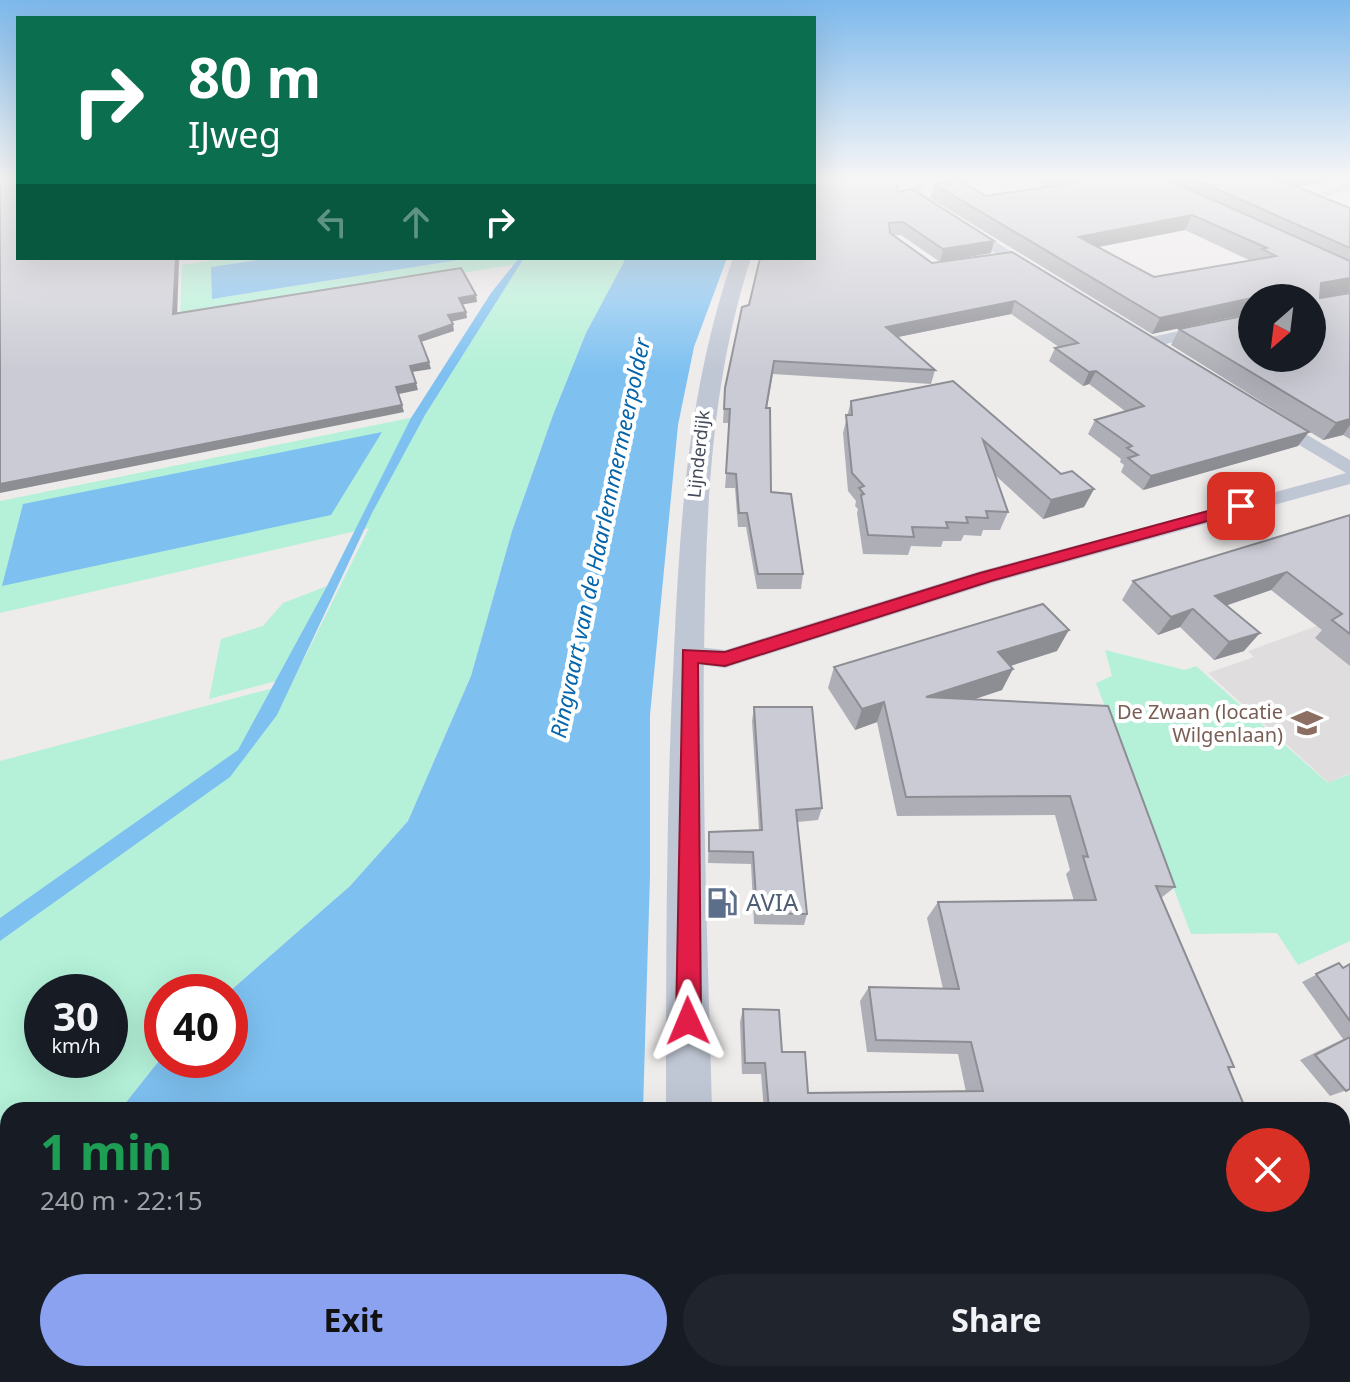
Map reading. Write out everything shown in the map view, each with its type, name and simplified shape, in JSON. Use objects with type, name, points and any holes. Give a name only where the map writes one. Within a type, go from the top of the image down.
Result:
[{"type":"street","points":[[988,242],[1048,281]]},
{"type":"street","points":[[981,262],[1011,257]]},
{"type":"street","name":"Lijnderdijk","points":[[689,1102],[686,844],[694,499],[702,421],[717,340],[741,260]]},
{"type":"street","points":[[1173,359],[1141,339],[1238,322]]},
{"type":"street","points":[[1253,409],[1350,468]]},
{"type":"street","points":[[689,655],[725,659],[985,577],[1350,478]]},
{"type":"shaded area","name":"De Zwaan (locatie Wilgenlaan)","points":[[1350,614],[1350,773],[1329,783],[1208,673],[1254,657],[1248,651]]},
{"type":"green space","points":[[216,260],[258,260],[212,267],[212,299],[458,260],[625,260],[586,333],[553,415],[512,531],[471,676],[408,821],[350,886],[248,975],[144,974],[145,1078],[126,1102],[0,1102],[0,761],[292,683],[369,528],[0,613],[0,501],[425,415],[518,264],[180,318],[182,265]]},
{"type":"green space","points":[[327,586],[276,681],[209,699],[221,639],[263,626],[283,603]]},
{"type":"green space","points":[[1105,650],[1185,670],[1196,666],[1328,783],[1350,774],[1350,941],[1298,965],[1277,933],[1191,934],[1096,683],[1112,676]]},
{"type":"water","points":[[258,260],[458,260],[212,299],[211,267]]},
{"type":"water","points":[[517,260],[523,260],[425,415],[372,513],[277,715],[230,777],[0,941],[0,918],[238,750],[327,586],[411,418],[491,293]]},
{"type":"water","name":"Ringvaart van de Haarlemmermeerpolder","points":[[625,260],[726,260],[694,347],[678,425],[650,715],[650,875],[643,1102],[126,1102],[145,1078],[248,1078],[248,975],[350,886],[408,821],[471,676],[512,531],[586,333]]},
{"type":"water","points":[[382,432],[331,515],[2,586],[23,504]]},
{"type":"building","points":[[0,242],[16,242],[16,260],[176,260],[173,314],[461,268],[476,295],[459,298],[466,312],[448,315],[453,324],[419,336],[429,362],[410,366],[416,383],[396,387],[402,405],[0,484]]},
{"type":"building","points":[[816,242],[903,242],[932,263],[1012,252],[1309,432],[1151,476],[1128,458],[1138,455],[1127,448],[1132,446],[1095,420],[1144,406],[1096,371],[1089,372],[1055,348],[1078,343],[1015,301],[886,327],[935,370],[774,361],[766,408],[770,408],[771,492],[791,494],[803,574],[758,574],[747,513],[739,513],[736,474],[726,473],[730,409],[724,409],[725,388],[742,307],[749,305],[760,260],[816,260]]},
{"type":"building","points":[[933,242],[984,242],[943,249]]},
{"type":"building","points":[[1033,242],[1089,242],[1154,277],[1276,256],[1254,242],[1309,242],[1350,261],[1350,278],[1321,284],[1238,284],[1238,301],[1160,318]]},
{"type":"building","points":[[1350,293],[1350,419],[1336,423],[1251,372],[1326,372],[1326,297]]},
{"type":"building","points":[[1238,317],[1238,364],[1179,329]]},
{"type":"building","points":[[953,381],[1061,474],[1072,471],[1094,489],[1051,500],[983,440],[1008,512],[986,511],[988,518],[966,517],[968,523],[946,522],[948,528],[912,527],[914,537],[868,535],[861,495],[864,494],[859,488],[864,486],[852,473],[846,415],[852,415],[851,401]]},
{"type":"building","points":[[1350,515],[1350,634],[1332,620],[1342,614],[1287,572],[1215,596],[1260,633],[1229,642],[1193,609],[1171,617],[1133,581]]},
{"type":"building","points":[[1043,604],[1069,630],[998,652],[1013,669],[926,697],[1108,706],[1175,887],[1156,886],[1234,1067],[1228,1067],[1243,1102],[768,1102],[765,1063],[745,1063],[743,1009],[779,1010],[782,1052],[805,1052],[808,1093],[983,1091],[971,1042],[876,1040],[869,987],[959,989],[938,902],[1096,900],[1083,856],[1088,857],[1070,796],[906,797],[884,702],[862,709],[834,667]]},
{"type":"building","points":[[754,707],[812,707],[822,808],[796,810],[807,914],[757,913],[753,852],[709,851],[709,832],[762,830]]},
{"type":"building","points":[[1339,963],[1343,968],[1350,964],[1350,1021],[1316,974]]},
{"type":"building","points":[[1350,1037],[1350,1089],[1346,1091],[1315,1055]]},
{"type":"place","name":"De Zwaan (locatie Wilgenlaan)","points":[[1307,723]]},
{"type":"place","name":"AVIA","points":[[722,903]]},
{"type":"route","points":[[688,1021],[686,844],[689,655],[725,659],[985,577],[1241,506]]}]
